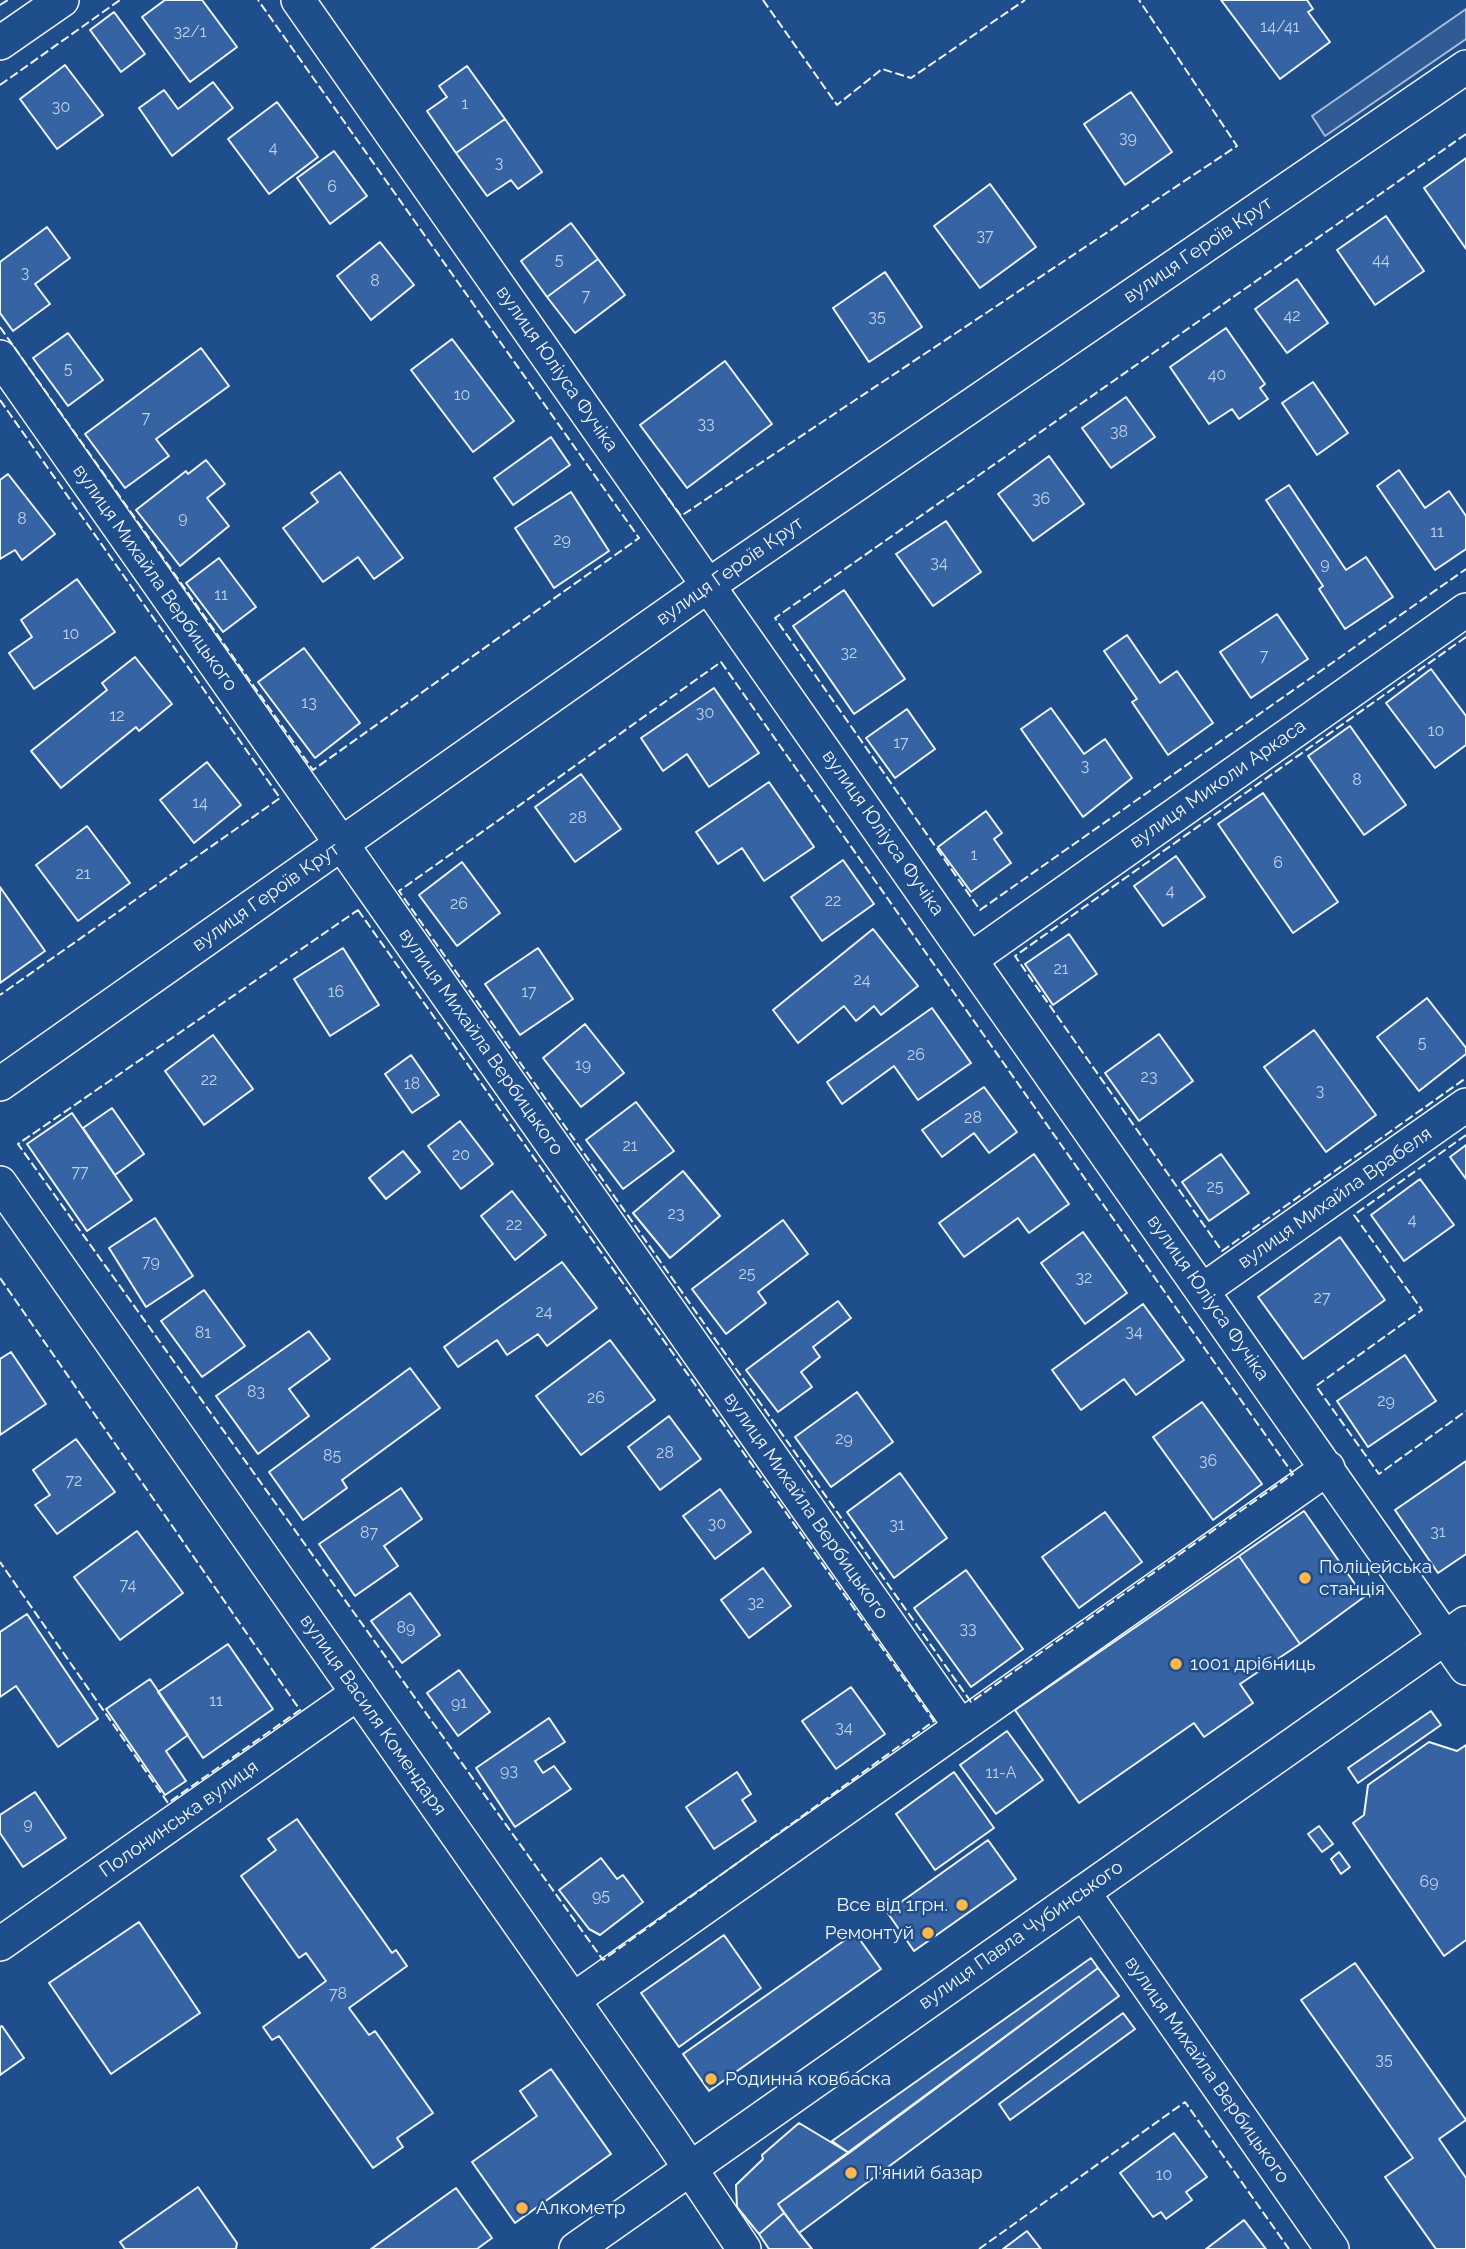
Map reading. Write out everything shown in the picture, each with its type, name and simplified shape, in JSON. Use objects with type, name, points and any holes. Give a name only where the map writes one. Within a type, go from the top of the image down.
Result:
[{"type":"street","points":[[0,43],[62,0]]},
{"type":"street","name":"вулиця Юліуса Фучіка","points":[[298,0],[1328,1468],[1456,1630],[1466,1668]]},
{"type":"street","name":"вулиця Героїв Крут","points":[[0,1084],[709,585],[1466,67]]},
{"type":"street","name":"вулиця Михайла Вербицького","points":[[0,357],[961,1727]]},
{"type":"street","name":"вулиця Миколи Аркаса","points":[[971,959],[1466,610]]},
{"type":"street","name":"вулиця Михайла Врабеля","points":[[1203,1290],[1466,1105]]},
{"type":"street","name":"вулиця Василя Комендаря","points":[[0,1183],[573,2000],[744,2249]]},
{"type":"street","points":[[573,2000],[1328,1468]]},
{"type":"street","name":"вулиця Павла Чубинського","points":[[576,2249],[1456,1630]]},
{"type":"street","name":"Полонинська вулиця","points":[[0,1944],[358,1693]]},
{"type":"street","name":"вулиця Михайла Вербицького","points":[[1083,1892],[1332,2249]]},
{"type":"shaded area","points":[[1466,9],[1466,39],[1325,136],[1312,116]]},
{"type":"building","points":[[165,0],[202,0],[237,47],[190,82],[142,17]]},
{"type":"building","points":[[1221,0],[1307,0],[1313,9],[1308,12],[1330,42],[1280,79]]},
{"type":"building","points":[[114,12],[145,54],[121,72],[90,30]]},
{"type":"building","points":[[65,65],[103,115],[57,149],[20,99]]},
{"type":"building","points":[[467,66],[505,119],[456,153],[427,111],[447,97],[439,86]]},
{"type":"building","points":[[213,82],[233,108],[172,156],[139,108],[164,90],[178,109]]},
{"type":"building","points":[[1131,92],[1172,152],[1125,185],[1084,124]]},
{"type":"building","points":[[277,102],[318,157],[269,194],[228,139]]},
{"type":"building","points":[[505,119],[542,172],[518,189],[511,180],[487,196],[456,153]]},
{"type":"building","points":[[334,151],[367,196],[330,224],[297,178]]},
{"type":"building","points":[[1466,158],[1466,249],[1424,188]]},
{"type":"building","points":[[990,184],[1036,247],[980,288],[934,226]]},
{"type":"building","points":[[1386,216],[1424,271],[1375,305],[1337,250]]},
{"type":"building","points":[[571,223],[598,259],[547,297],[521,261]]},
{"type":"building","points":[[47,227],[70,258],[35,284],[50,304],[13,331],[0,313],[0,262]]},
{"type":"building","points":[[380,242],[414,285],[371,320],[337,276]]},
{"type":"building","points":[[598,259],[625,295],[575,333],[547,297]]},
{"type":"building","points":[[885,272],[922,327],[869,362],[833,308]]},
{"type":"building","points":[[1297,279],[1328,323],[1287,353],[1255,309]]},
{"type":"building","points":[[1226,328],[1265,384],[1260,388],[1268,399],[1239,419],[1232,409],[1209,424],[1170,367]]},
{"type":"building","points":[[68,333],[103,380],[68,406],[33,358]]},
{"type":"building","points":[[452,339],[514,421],[473,452],[411,370]]},
{"type":"building","points":[[201,348],[229,386],[156,439],[169,456],[125,488],[85,434]]},
{"type":"building","points":[[725,361],[772,424],[687,488],[640,425]]},
{"type":"building","points":[[1313,382],[1348,433],[1317,455],[1282,403]]},
{"type":"building","points":[[1126,397],[1155,437],[1111,468],[1082,428]]},
{"type":"building","points":[[551,437],[570,465],[513,505],[494,478]]},
{"type":"building","points":[[1049,456],[1084,504],[1033,541],[998,494]]},
{"type":"building","points":[[206,460],[225,484],[207,498],[229,526],[180,566],[136,510],[186,471],[188,474]]},
{"type":"building","points":[[1399,470],[1425,508],[1449,491],[1466,516],[1466,549],[1435,570],[1377,486]]},
{"type":"building","points":[[340,472],[403,558],[374,579],[358,557],[323,582],[283,528],[318,502],[311,493]]},
{"type":"building","points":[[8,474],[55,534],[22,560],[15,550],[0,559],[0,480]]},
{"type":"building","points":[[1289,485],[1346,570],[1366,557],[1393,597],[1345,629],[1319,589],[1323,586],[1266,500]]},
{"type":"building","points":[[571,492],[609,551],[554,588],[515,528]]},
{"type":"building","points":[[946,521],[981,572],[933,606],[896,554]]},
{"type":"building","points":[[219,558],[256,607],[223,632],[186,583]]},
{"type":"building","points":[[77,579],[115,632],[34,689],[9,653],[32,637],[21,620]]},
{"type":"building","points":[[844,590],[905,679],[854,714],[793,626]]},
{"type":"building","points":[[1277,614],[1308,659],[1251,698],[1220,652]]},
{"type":"building","points":[[1127,635],[1160,683],[1177,671],[1213,723],[1168,755],[1132,702],[1137,699],[1104,651]]},
{"type":"building","points":[[304,648],[360,723],[315,758],[258,682]]},
{"type":"building","points":[[135,657],[172,704],[139,731],[136,727],[61,788],[31,751],[107,690],[102,683]]},
{"type":"building","points":[[1431,669],[1466,716],[1466,745],[1435,768],[1386,703]]},
{"type":"building","points":[[714,688],[759,753],[709,787],[687,754],[663,771],[641,738]]},
{"type":"building","points":[[1051,708],[1084,754],[1105,739],[1132,778],[1083,817],[1021,729]]},
{"type":"building","points":[[907,709],[935,749],[895,778],[866,738]]},
{"type":"building","points":[[1350,726],[1406,805],[1364,835],[1308,756]]},
{"type":"building","points":[[207,762],[241,805],[194,843],[160,800]]},
{"type":"building","points":[[581,774],[621,829],[575,862],[535,807]]},
{"type":"building","points":[[769,782],[814,847],[764,881],[742,848],[718,864],[696,832]]},
{"type":"building","points":[[1263,793],[1338,902],[1293,933],[1218,824]]},
{"type":"building","points":[[986,811],[1002,833],[994,839],[1011,863],[971,892],[938,847]]},
{"type":"building","points":[[87,826],[130,883],[78,921],[36,865]]},
{"type":"building","points":[[1176,856],[1205,897],[1163,926],[1134,886]]},
{"type":"building","points":[[843,860],[874,904],[822,941],[791,897]]},
{"type":"building","points":[[462,862],[500,913],[457,946],[419,895]]},
{"type":"building","points":[[0,887],[45,951],[0,983]]},
{"type":"building","points":[[873,929],[918,986],[881,1015],[874,1006],[856,1021],[844,1006],[798,1043],[773,1010]]},
{"type":"building","points":[[1069,934],[1097,974],[1053,1005],[1025,964]]},
{"type":"building","points":[[343,948],[379,1005],[330,1036],[294,979]]},
{"type":"building","points":[[538,948],[573,999],[520,1035],[485,984]]},
{"type":"building","points":[[1427,998],[1466,1048],[1466,1054],[1419,1091],[1377,1037]]},
{"type":"building","points":[[932,1008],[971,1063],[918,1100],[894,1066],[842,1104],[827,1082]]},
{"type":"building","points":[[585,1024],[624,1073],[581,1107],[543,1058]]},
{"type":"building","points":[[1314,1030],[1376,1115],[1326,1152],[1264,1067]]},
{"type":"building","points":[[1159,1034],[1193,1081],[1139,1121],[1105,1073]]},
{"type":"building","points":[[213,1035],[253,1089],[204,1125],[165,1071]]},
{"type":"building","points":[[411,1055],[439,1095],[412,1113],[385,1074]]},
{"type":"building","points":[[984,1087],[1017,1132],[989,1153],[974,1133],[942,1157],[922,1130]]},
{"type":"building","points":[[636,1102],[674,1151],[623,1189],[586,1140]]},
{"type":"building","points":[[112,1108],[144,1154],[115,1175],[83,1128]]},
{"type":"building","points":[[72,1113],[132,1200],[87,1231],[27,1144]]},
{"type":"building","points":[[460,1121],[493,1164],[461,1189],[428,1146]]},
{"type":"building","points":[[1466,1145],[1466,1179],[1450,1157]]},
{"type":"building","points":[[403,1151],[420,1172],[386,1199],[369,1178]]},
{"type":"building","points":[[1034,1154],[1069,1204],[1029,1233],[1018,1218],[964,1257],[939,1223]]},
{"type":"building","points":[[1221,1154],[1249,1193],[1209,1221],[1182,1182]]},
{"type":"building","points":[[683,1171],[720,1216],[670,1258],[633,1213]]},
{"type":"building","points":[[1420,1179],[1454,1225],[1404,1261],[1371,1215]]},
{"type":"building","points":[[512,1191],[546,1235],[515,1260],[481,1216]]},
{"type":"building","points":[[155,1218],[193,1276],[146,1307],[109,1248]]},
{"type":"building","points":[[783,1220],[808,1254],[758,1292],[766,1303],[726,1334],[692,1289]]},
{"type":"building","points":[[1083,1232],[1127,1293],[1085,1324],[1041,1263]]},
{"type":"building","points":[[1340,1237],[1385,1300],[1303,1359],[1258,1297]]},
{"type":"building","points":[[562,1262],[597,1308],[547,1346],[538,1334],[507,1355],[497,1340],[458,1367],[444,1347]]},
{"type":"building","points":[[204,1290],[245,1346],[202,1377],[161,1321]]},
{"type":"building","points":[[838,1301],[851,1318],[813,1347],[820,1357],[801,1372],[812,1387],[778,1412],[746,1370]]},
{"type":"building","points":[[1143,1304],[1184,1360],[1136,1395],[1124,1379],[1081,1410],[1052,1370]]},
{"type":"building","points":[[309,1331],[330,1359],[289,1389],[309,1416],[258,1454],[216,1396]]},
{"type":"building","points":[[610,1340],[655,1400],[581,1455],[536,1396]]},
{"type":"building","points":[[11,1352],[46,1404],[0,1435],[0,1359]]},
{"type":"building","points":[[1405,1355],[1436,1401],[1368,1447],[1337,1401]]},
{"type":"building","points":[[410,1368],[440,1408],[342,1480],[347,1488],[303,1520],[269,1472]]},
{"type":"building","points":[[857,1392],[893,1442],[831,1487],[795,1437]]},
{"type":"building","points":[[1202,1402],[1262,1484],[1213,1520],[1153,1437]]},
{"type":"building","points":[[669,1416],[701,1459],[660,1490],[628,1447]]},
{"type":"building","points":[[76,1439],[115,1492],[57,1534],[35,1505],[50,1495],[33,1470]]},
{"type":"building","points":[[1466,1461],[1466,1554],[1438,1573],[1395,1510]]},
{"type":"building","points":[[900,1473],[947,1538],[894,1578],[847,1512]]},
{"type":"building","points":[[401,1488],[422,1519],[384,1546],[398,1566],[355,1596],[319,1544]]},
{"type":"building","points":[[720,1489],[751,1532],[715,1559],[683,1516]]},
{"type":"building","points":[[1304,1511],[1364,1597],[1300,1644],[1239,1556]]},
{"type":"building","points":[[1105,1512],[1142,1562],[1079,1608],[1042,1557]]},
{"type":"building","points":[[137,1531],[183,1593],[120,1640],[74,1577]]},
{"type":"building","name":"1001 дрібниць","points":[[1239,1556],[1300,1644],[1240,1684],[1253,1703],[1204,1737],[1194,1723],[1079,1803],[1015,1710]]},
{"type":"building","points":[[763,1568],[791,1606],[749,1638],[721,1600]]},
{"type":"building","points":[[966,1570],[1023,1649],[971,1687],[914,1608]]},
{"type":"building","points":[[410,1593],[440,1635],[402,1663],[371,1621]]},
{"type":"building","points":[[27,1614],[98,1719],[58,1747],[16,1686],[0,1697],[0,1632]]},
{"type":"building","points":[[228,1644],[273,1709],[203,1758],[158,1692]]},
{"type":"building","points":[[459,1670],[490,1712],[458,1736],[427,1693]]},
{"type":"building","points":[[150,1679],[188,1735],[166,1751],[186,1781],[165,1795],[106,1709]]},
{"type":"building","points":[[851,1687],[885,1734],[836,1769],[802,1721]]},
{"type":"building","points":[[1431,1711],[1441,1725],[1358,1783],[1348,1768]]},
{"type":"building","points":[[549,1718],[565,1742],[535,1761],[543,1773],[554,1766],[571,1789],[515,1827],[476,1768]]},
{"type":"building","points":[[1007,1731],[1043,1780],[996,1814],[960,1765]]},
{"type":"building","points":[[1429,1742],[1457,1751],[1466,1745],[1466,1940],[1444,1956],[1353,1823],[1364,1815],[1368,1785]]},
{"type":"building","points":[[737,1772],[751,1794],[742,1800],[756,1821],[714,1849],[686,1807]]},
{"type":"building","points":[[954,1772],[994,1828],[935,1870],[896,1814]]},
{"type":"building","points":[[35,1792],[66,1838],[23,1867],[0,1833],[0,1815]]},
{"type":"building","points":[[297,1819],[392,1953],[396,1950],[407,1966],[349,2008],[369,2035],[375,2031],[433,2113],[397,2138],[403,2147],[373,2168],[279,2036],[272,2040],[263,2027],[326,1981],[306,1953],[299,1958],[241,1876],[276,1850],[268,1839]]},
{"type":"building","points":[[1319,1826],[1333,1844],[1322,1852],[1308,1834]]},
{"type":"building","points":[[988,1840],[1016,1879],[914,1951],[887,1912]]},
{"type":"building","points":[[1339,1852],[1350,1867],[1341,1874],[1331,1859]]},
{"type":"building","points":[[601,1858],[617,1879],[623,1875],[643,1902],[600,1935],[589,1929],[559,1890]]},
{"type":"building","points":[[139,1922],[200,2013],[111,2074],[49,1983]]},
{"type":"building","points":[[855,1933],[881,1969],[709,2091],[683,2054]]},
{"type":"building","points":[[724,1935],[761,1988],[679,2047],[641,1993]]},
{"type":"building","points":[[1091,1958],[1098,1968],[849,2153],[832,2141]]},
{"type":"building","points":[[1355,1963],[1466,2120],[1439,2139],[1466,2178],[1466,2249],[1436,2249],[1385,2177],[1413,2158],[1301,2000]]},
{"type":"building","points":[[1098,1968],[1119,1996],[799,2233],[778,2204]]},
{"type":"building","points":[[1123,2013],[1135,2029],[1010,2120],[999,2104]]},
{"type":"building","points":[[2,2026],[24,2058],[0,2075],[0,2027]]},
{"type":"building","points":[[551,2069],[611,2154],[515,2223],[472,2162],[537,2116],[520,2091]]},
{"type":"building","points":[[799,2123],[849,2153],[778,2204],[784,2213],[759,2234],[737,2207],[736,2185],[763,2159],[762,2155]]},
{"type":"building","points":[[1174,2133],[1207,2177],[1186,2192],[1192,2200],[1166,2219],[1161,2212],[1153,2217],[1120,2173]]},
{"type":"building","points":[[198,2187],[237,2243],[236,2249],[125,2249],[120,2242]]},
{"type":"building","points":[[456,2188],[492,2238],[477,2249],[371,2249]]},
{"type":"building","points":[[784,2213],[812,2249],[769,2249],[759,2234]]},
{"type":"building","points":[[1244,2220],[1266,2249],[1206,2249]]},
{"type":"building","points":[[1027,2231],[1041,2249],[1003,2249]]},
{"type":"fence","points":[[0,5],[8,0]]},
{"type":"fence","points":[[0,85],[120,0]]},
{"type":"fence","points":[[0,327],[313,770],[639,538],[258,0]]},
{"type":"fence","points":[[763,0],[837,105],[882,69],[911,78],[1025,0]]},
{"type":"fence","points":[[661,488],[681,516],[1237,146],[1139,0]]},
{"type":"fence","points":[[1466,134],[775,618],[980,910],[1466,569]]},
{"type":"fence","points":[[0,400],[280,798],[0,995]]},
{"type":"fence","points":[[1466,637],[1015,956],[1222,1251],[1466,1078]]},
{"type":"fence","points":[[721,662],[1293,1474],[971,1702],[399,891],[721,662]]},
{"type":"fence","points":[[358,910],[934,1721],[603,1960],[18,1144],[358,910]]},
{"type":"fence","points":[[1466,1135],[1354,1215],[1422,1310],[1316,1386],[1379,1474],[1466,1411]]},
{"type":"fence","points":[[0,1278],[300,1710],[168,1803],[0,1562]]},
{"type":"fence","points":[[979,2249],[1185,2102],[1289,2249]]},
{"type":"place","name":"Поліцейська станція","points":[[1305,1578]]},
{"type":"place","name":"1001 дрібниць","points":[[1176,1664]]},
{"type":"place","name":"Все від 1грн.","points":[[962,1905]]},
{"type":"place","name":"Ремонтуй","points":[[928,1933]]},
{"type":"place","name":"Родинна ковбаска","points":[[711,2079]]},
{"type":"place","name":"П'яний базар","points":[[851,2173]]},
{"type":"place","name":"Алкометр","points":[[522,2208]]}]
